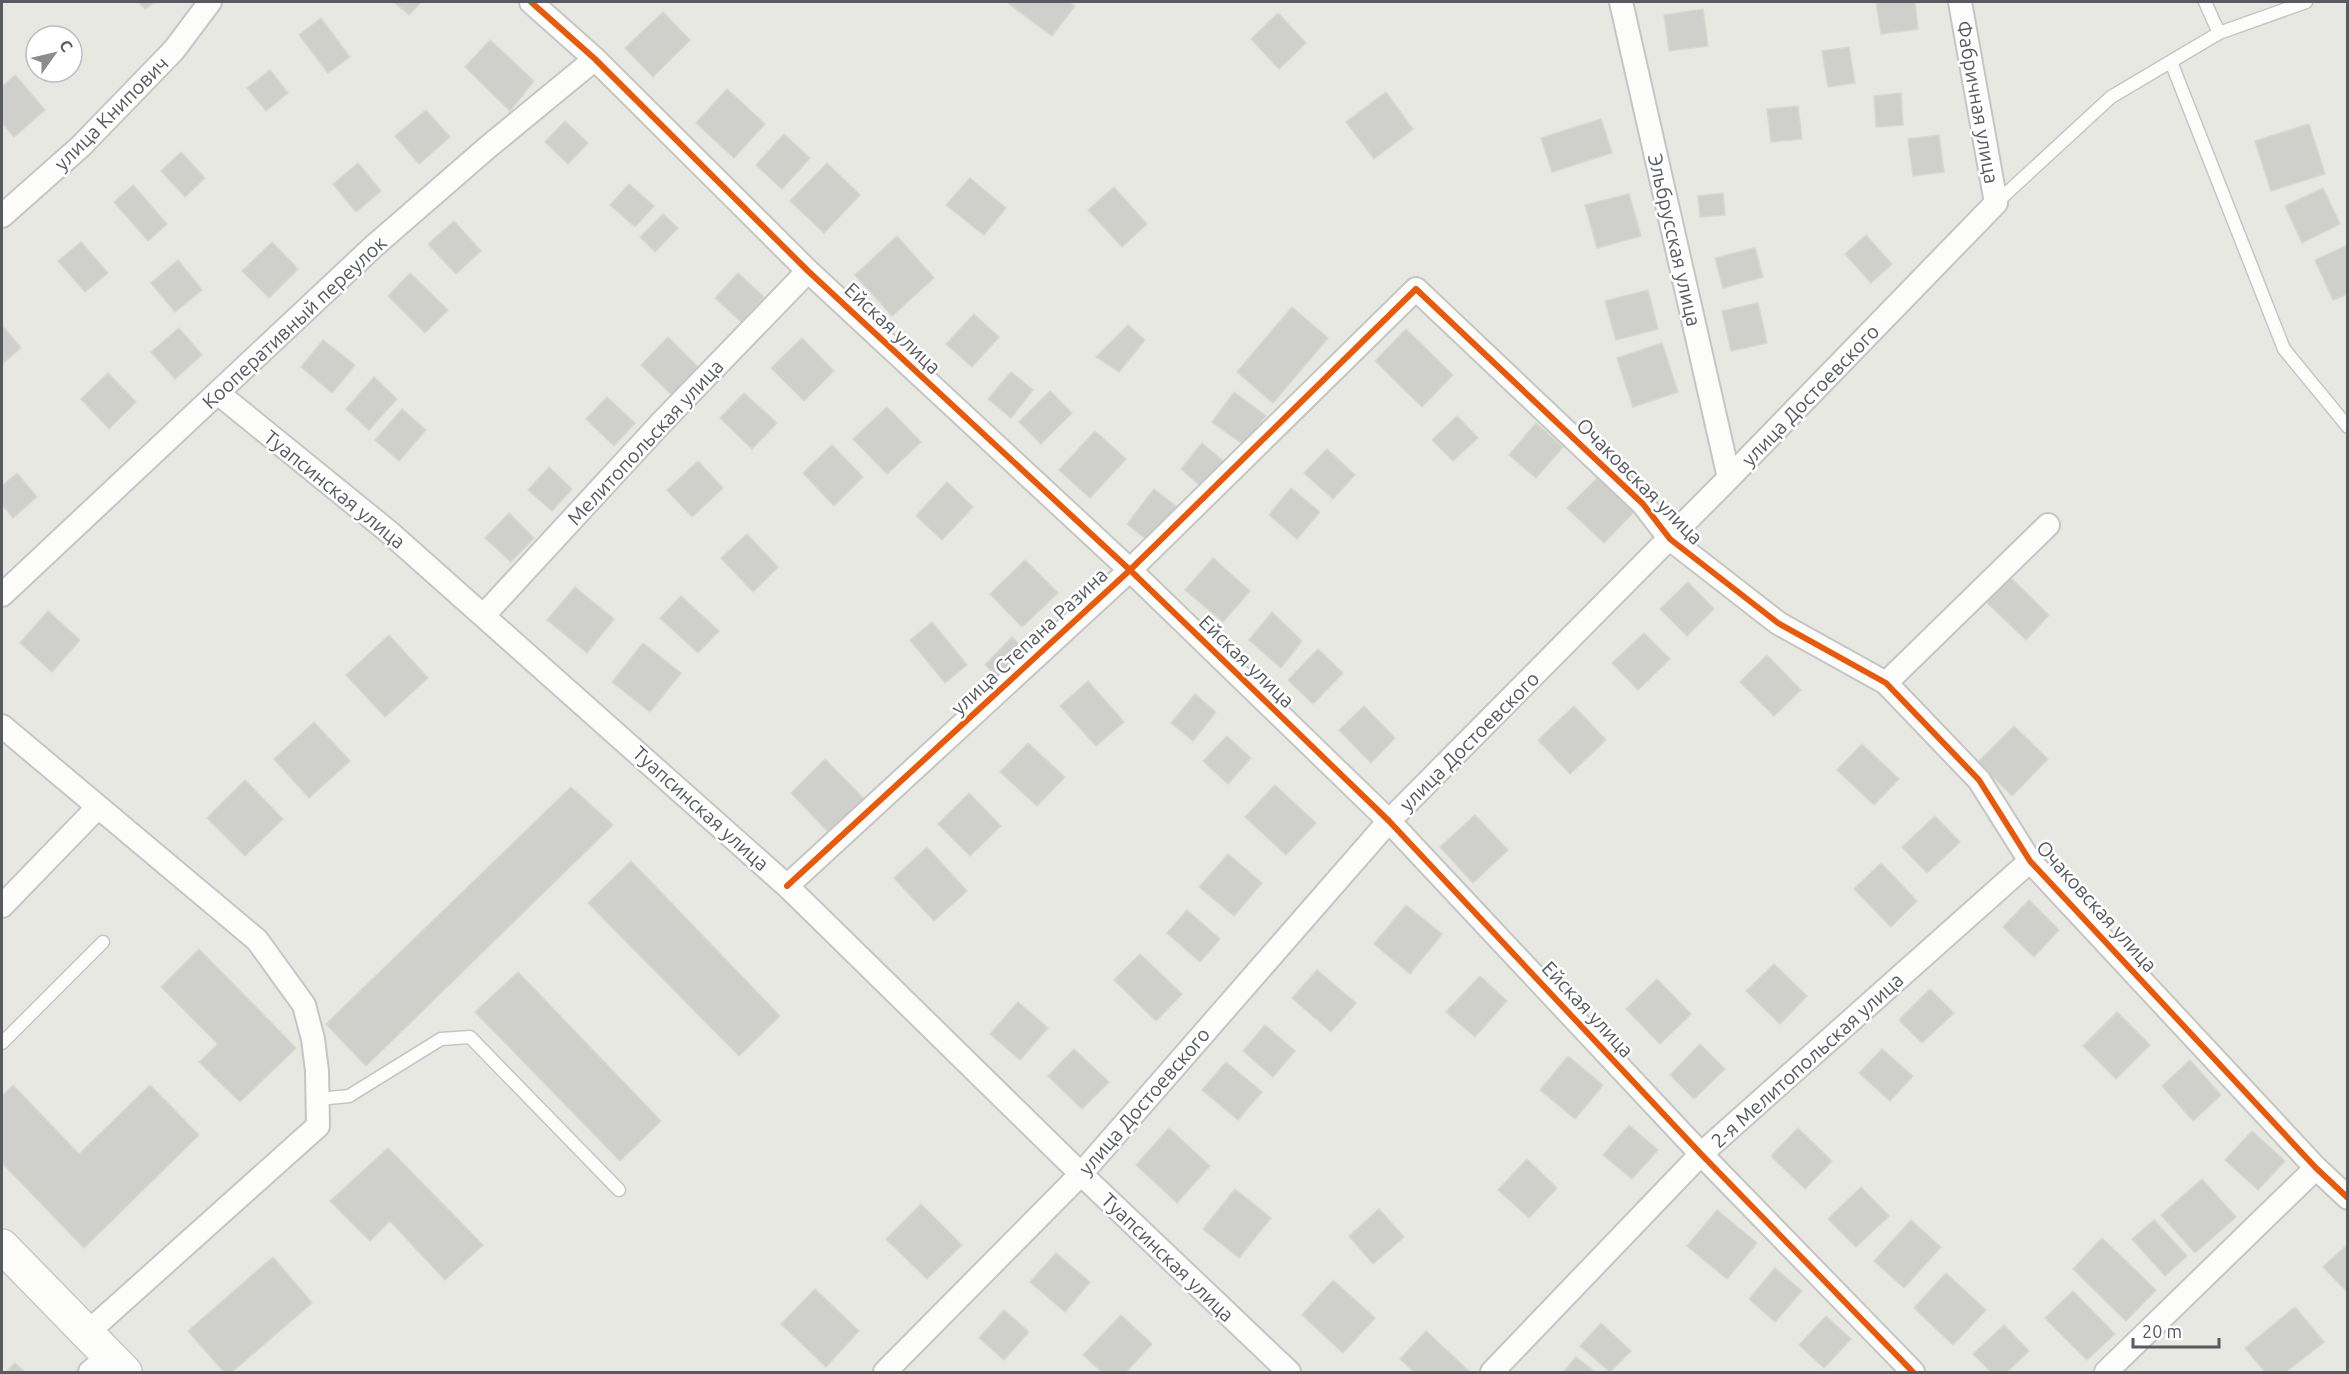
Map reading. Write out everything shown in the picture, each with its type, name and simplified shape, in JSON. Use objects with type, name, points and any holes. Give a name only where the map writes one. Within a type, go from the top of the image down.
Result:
[{"type":"main road","points":[[2,1246],[103,1359]]},
{"type":"street","name":"улица Книпович","points":[[2,216],[81,146],[159,66],[210,2]]},
{"type":"street","name":"Ейская улица","points":[[531,2],[595,59],[808,271],[1130,570],[1389,821],[1701,1154],[1913,1372]]},
{"type":"street","name":"Эльбрусская улица","points":[[1621,2],[1729,478]]},
{"type":"street","name":"Фабричная улица","points":[[1960,2],[1996,204]]},
{"type":"street","name":"Кооперативный переулок","points":[[2,595],[219,394],[374,246],[488,147],[595,59]]},
{"type":"street","name":"улица Достоевского","points":[[885,1372],[1081,1174],[1389,821],[1670,539],[1996,204]]},
{"type":"street","name":"Мелитопольская улица","points":[[484,615],[661,423],[808,271]]},
{"type":"street","name":"улица Степана Разина","points":[[788,886],[1130,570],[1416,289]]},
{"type":"street","name":"Очаковская улица","points":[[1416,289],[1643,504],[1670,539],[1778,623],[1886,683],[1979,780],[2030,861],[2316,1168],[2348,1198]]},
{"type":"street","name":"Туапсинская улица","points":[[219,394],[388,532],[484,615],[788,886],[1081,1174],[1289,1372]]},
{"type":"street","points":[[1886,683],[2048,525]]},
{"type":"street","points":[[2,726],[257,940],[304,1005],[312,1039],[319,1099],[318,1126],[278,1163],[103,1359]]},
{"type":"street","points":[[2,906],[98,807]]},
{"type":"street","name":"2-я Мелитопольская улица","points":[[1492,1372],[1701,1154],[2030,861]]},
{"type":"street","points":[[2106,1372],[2316,1168]]},
{"type":"lane","points":[[2205,2],[2219,33]]},
{"type":"lane","points":[[1996,204],[2110,97],[2219,33],[2306,2]]},
{"type":"lane","points":[[2171,62],[2284,349],[2348,427]]},
{"type":"lane","points":[[2,1044],[103,942]]},
{"type":"lane","points":[[319,1099],[348,1096],[441,1039],[470,1037],[619,1190]]},
{"type":"building","points":[[138,2],[155,2],[145,9]]},
{"type":"building","points":[[394,2],[421,2],[409,15]]},
{"type":"building","points":[[1011,2],[1069,2],[1075,6],[1052,36],[1009,4]]},
{"type":"building","points":[[1876,2],[1915,2],[1918,29],[1881,34]]},
{"type":"building","points":[[1703,9],[1708,46],[1669,51],[1664,15]]},
{"type":"building","points":[[663,12],[690,40],[653,77],[625,48]]},
{"type":"building","points":[[1278,13],[1306,43],[1279,69],[1251,39]]},
{"type":"building","points":[[321,18],[350,57],[328,73],[299,35]]},
{"type":"building","points":[[490,40],[534,81],[510,111],[465,67]]},
{"type":"building","points":[[1849,47],[1855,83],[1828,87],[1822,51]]},
{"type":"building","points":[[270,70],[288,93],[266,111],[247,88]]},
{"type":"building","points":[[15,75],[45,110],[14,137],[2,123],[2,87]]},
{"type":"building","points":[[727,89],[765,124],[734,158],[696,123]]},
{"type":"building","points":[[1386,92],[1413,129],[1374,159],[1346,122]]},
{"type":"building","points":[[1901,93],[1903,125],[1876,127],[1874,96]]},
{"type":"building","points":[[1798,106],[1802,139],[1771,142],[1767,109]]},
{"type":"building","points":[[426,110],[450,137],[419,164],[395,136]]},
{"type":"building","points":[[1601,119],[1612,153],[1552,172],[1541,138]]},
{"type":"building","points":[[565,121],[588,143],[568,164],[545,142]]},
{"type":"building","points":[[2309,124],[2325,174],[2271,191],[2255,141]]},
{"type":"building","points":[[784,134],[810,158],[782,189],[756,165]]},
{"type":"building","points":[[1939,135],[1944,172],[1913,176],[1908,139]]},
{"type":"building","points":[[181,152],[205,178],[185,197],[161,171]]},
{"type":"building","points":[[358,163],[381,191],[356,212],[333,184]]},
{"type":"building","points":[[827,163],[860,195],[824,233],[790,201]]},
{"type":"building","points":[[970,178],[1006,208],[984,235],[946,205]]},
{"type":"building","points":[[629,184],[654,206],[635,227],[610,205]]},
{"type":"building","points":[[133,185],[167,224],[148,241],[114,202]]},
{"type":"building","points":[[1114,187],[1147,224],[1122,247],[1088,210]]},
{"type":"building","points":[[2323,188],[2340,224],[2302,243],[2285,206]]},
{"type":"building","points":[[1723,193],[1725,215],[1700,217],[1698,196]]},
{"type":"building","points":[[1629,194],[1641,236],[1597,248],[1585,205]]},
{"type":"building","points":[[663,214],[678,228],[655,252],[640,237]]},
{"type":"building","points":[[454,221],[481,251],[456,274],[428,244]]},
{"type":"building","points":[[1866,235],[1892,264],[1871,283],[1845,254]]},
{"type":"building","points":[[897,236],[934,278],[892,316],[855,275]]},
{"type":"building","points":[[81,242],[108,273],[85,292],[58,261]]},
{"type":"building","points":[[272,242],[298,269],[269,298],[242,271]]},
{"type":"building","points":[[2348,245],[2348,294],[2333,300],[2315,260]]},
{"type":"building","points":[[1755,248],[1763,277],[1723,288],[1715,258]]},
{"type":"building","points":[[178,260],[202,290],[175,312],[151,283]]},
{"type":"building","points":[[410,273],[448,310],[425,333],[388,296]]},
{"type":"building","points":[[738,273],[764,297],[741,322],[715,298]]},
{"type":"building","points":[[1648,290],[1658,329],[1616,340],[1605,301]]},
{"type":"building","points":[[1758,303],[1767,343],[1731,351],[1722,311]]},
{"type":"building","points":[[1292,307],[1328,338],[1273,403],[1237,372]]},
{"type":"building","points":[[974,314],[999,337],[972,367],[946,344]]},
{"type":"building","points":[[2,325],[21,348],[2,364]]},
{"type":"building","points":[[1128,325],[1145,340],[1119,372],[1096,357]]},
{"type":"building","points":[[179,328],[202,355],[175,379],[151,352]]},
{"type":"building","points":[[1406,329],[1453,375],[1422,407],[1375,361]]},
{"type":"building","points":[[668,337],[700,369],[673,396],[641,365]]},
{"type":"building","points":[[802,338],[834,371],[804,401],[771,368]]},
{"type":"building","points":[[323,340],[355,365],[332,393],[301,367]]},
{"type":"building","points":[[1662,343],[1678,392],[1633,407],[1617,358]]},
{"type":"building","points":[[1011,372],[1033,390],[1011,418],[988,399]]},
{"type":"building","points":[[108,373],[136,402],[109,429],[81,399]]},
{"type":"building","points":[[374,377],[397,399],[369,430],[346,409]]},
{"type":"building","points":[[1050,391],[1072,413],[1041,444],[1019,422]]},
{"type":"building","points":[[1234,392],[1266,416],[1244,445],[1212,422]]},
{"type":"building","points":[[744,393],[777,423],[752,449],[720,418]]},
{"type":"building","points":[[607,397],[635,423],[614,446],[586,419]]},
{"type":"building","points":[[887,407],[921,442],[887,474],[853,439]]},
{"type":"building","points":[[402,409],[426,430],[399,461],[375,440]]},
{"type":"building","points":[[1457,416],[1478,438],[1453,461],[1432,440]]},
{"type":"building","points":[[1536,423],[1563,447],[1536,478],[1509,455]]},
{"type":"building","points":[[1095,431],[1126,459],[1090,498],[1059,470]]},
{"type":"building","points":[[1202,443],[1228,465],[1206,491],[1181,469]]},
{"type":"building","points":[[832,445],[863,477],[834,506],[803,473]]},
{"type":"building","points":[[1327,449],[1355,475],[1333,499],[1304,473]]},
{"type":"building","points":[[698,461],[723,488],[692,517],[667,490]]},
{"type":"building","points":[[549,467],[572,489],[552,511],[528,490]]},
{"type":"building","points":[[17,473],[37,497],[13,518],[2,505],[2,486]]},
{"type":"building","points":[[1599,476],[1635,511],[1604,543],[1567,508]]},
{"type":"building","points":[[947,482],[973,507],[942,540],[916,516]]},
{"type":"building","points":[[1291,488],[1320,512],[1297,539],[1269,515]]},
{"type":"building","points":[[1154,489],[1182,511],[1154,546],[1127,524]]},
{"type":"building","points":[[509,513],[534,538],[511,562],[485,538]]},
{"type":"building","points":[[747,534],[778,567],[753,592],[721,558]]},
{"type":"building","points":[[1213,558],[1250,591],[1223,622],[1185,590]]},
{"type":"building","points":[[1025,560],[1058,593],[1022,627],[990,594]]},
{"type":"building","points":[[2008,575],[2049,615],[2026,640],[1984,600]]},
{"type":"building","points":[[1688,582],[1714,609],[1687,636],[1660,609]]},
{"type":"building","points":[[575,587],[614,619],[587,653],[547,620]]},
{"type":"building","points":[[681,596],[719,631],[698,653],[660,618]]},
{"type":"building","points":[[48,611],[80,640],[52,672],[20,643]]},
{"type":"building","points":[[1272,612],[1302,641],[1281,668],[1249,640]]},
{"type":"building","points":[[932,622],[967,665],[945,683],[910,640]]},
{"type":"building","points":[[1644,633],[1670,659],[1638,690],[1612,663]]},
{"type":"building","points":[[389,635],[428,678],[385,717],[346,675]]},
{"type":"building","points":[[1012,637],[1032,656],[1006,684],[985,665]]},
{"type":"building","points":[[643,643],[681,673],[650,712],[612,682]]},
{"type":"building","points":[[1318,649],[1343,673],[1313,704],[1288,680]]},
{"type":"building","points":[[1767,655],[1801,690],[1774,716],[1740,682]]},
{"type":"building","points":[[1088,681],[1124,722],[1096,746],[1060,706]]},
{"type":"building","points":[[1195,694],[1216,712],[1193,741],[1171,723]]},
{"type":"building","points":[[1364,706],[1395,738],[1371,763],[1339,730]]},
{"type":"building","points":[[1574,706],[1606,740],[1570,774],[1538,740]]},
{"type":"building","points":[[314,722],[350,761],[309,798],[274,759]]},
{"type":"building","points":[[2014,726],[2048,759],[2012,796],[1978,762]]},
{"type":"building","points":[[1227,736],[1251,758],[1228,784],[1203,761]]},
{"type":"building","points":[[1028,743],[1065,777],[1037,806],[1000,772]]},
{"type":"building","points":[[1862,744],[1899,779],[1874,805],[1837,770]]},
{"type":"building","points":[[825,759],[866,801],[831,835],[791,793]]},
{"type":"building","points":[[245,780],[283,819],[245,856],[207,818]]},
{"type":"building","points":[[1275,785],[1316,823],[1286,855],[1245,817]]},
{"type":"building","points":[[571,787],[613,825],[366,1066],[326,1024]]},
{"type":"building","points":[[969,793],[1001,826],[970,856],[938,824]]},
{"type":"building","points":[[1475,815],[1508,850],[1473,883],[1440,847]]},
{"type":"building","points":[[1935,816],[1960,842],[1927,873],[1902,847]]},
{"type":"building","points":[[927,847],[967,891],[934,921],[894,878]]},
{"type":"building","points":[[1228,854],[1262,883],[1234,916],[1199,887]]},
{"type":"building","points":[[631,861],[780,1016],[739,1056],[588,903]]},
{"type":"building","points":[[1881,863],[1917,901],[1891,927],[1854,889]]},
{"type":"building","points":[[2029,900],[2059,930],[2034,957],[2003,927]]},
{"type":"building","points":[[1406,905],[1442,934],[1410,974],[1374,944]]},
{"type":"building","points":[[1187,910],[1220,939],[1200,962],[1167,933]]},
{"type":"building","points":[[199,949],[296,1048],[240,1102],[199,1062],[218,1044],[161,987]]},
{"type":"building","points":[[1140,954],[1182,994],[1156,1021],[1114,980]]},
{"type":"building","points":[[1774,964],[1807,996],[1780,1024],[1746,991]]},
{"type":"building","points":[[1317,970],[1356,1003],[1331,1032],[1292,998]]},
{"type":"building","points":[[518,972],[661,1121],[620,1161],[475,1012]]},
{"type":"building","points":[[1480,976],[1507,1001],[1475,1037],[1446,1012]]},
{"type":"building","points":[[1657,979],[1691,1014],[1660,1044],[1626,1009]]},
{"type":"building","points":[[1930,989],[1954,1013],[1922,1043],[1899,1020]]},
{"type":"building","points":[[1018,1002],[1048,1028],[1020,1060],[990,1034]]},
{"type":"building","points":[[2117,1012],[2150,1045],[2116,1079],[2083,1046]]},
{"type":"building","points":[[1265,1025],[1295,1051],[1273,1077],[1243,1051]]},
{"type":"building","points":[[1700,1044],[1725,1069],[1694,1099],[1670,1075]]},
{"type":"building","points":[[1074,1049],[1109,1082],[1082,1109],[1048,1076]]},
{"type":"building","points":[[1882,1049],[1913,1076],[1890,1101],[1859,1073]]},
{"type":"building","points":[[1568,1056],[1603,1085],[1575,1119],[1540,1090]]},
{"type":"building","points":[[2190,1060],[2221,1095],[2193,1121],[2162,1086]]},
{"type":"building","points":[[1226,1062],[1262,1092],[1238,1120],[1202,1090]]},
{"type":"building","points":[[13,1085],[79,1154],[150,1085],[199,1135],[84,1248],[2,1163],[2,1096]]},
{"type":"building","points":[[1629,1125],[1658,1150],[1632,1179],[1603,1155]]},
{"type":"building","points":[[1169,1128],[1210,1166],[1177,1203],[1136,1165]]},
{"type":"building","points":[[1798,1128],[1832,1161],[1805,1189],[1771,1156]]},
{"type":"building","points":[[2252,1131],[2285,1161],[2258,1190],[2225,1160]]},
{"type":"building","points":[[388,1148],[483,1245],[445,1280],[390,1221],[370,1241],[330,1201]]},
{"type":"building","points":[[1527,1159],[1557,1188],[1529,1218],[1498,1190]]},
{"type":"building","points":[[2202,1179],[2236,1217],[2195,1253],[2161,1215]]},
{"type":"building","points":[[1861,1187],[1889,1216],[1856,1247],[1828,1219]]},
{"type":"building","points":[[1235,1189],[1271,1218],[1239,1258],[1203,1229]]},
{"type":"building","points":[[921,1204],[962,1245],[927,1279],[886,1239]]},
{"type":"building","points":[[1379,1209],[1404,1237],[1373,1264],[1349,1236]]},
{"type":"building","points":[[1717,1210],[1757,1243],[1727,1279],[1687,1246]]},
{"type":"building","points":[[1911,1220],[1941,1247],[1904,1288],[1874,1261]]},
{"type":"building","points":[[2154,1220],[2187,1256],[2165,1276],[2132,1239]]},
{"type":"building","points":[[2102,1238],[2156,1290],[2126,1321],[2073,1269]]},
{"type":"building","points":[[2348,1244],[2348,1293],[2323,1267]]},
{"type":"building","points":[[1056,1253],[1090,1282],[1065,1312],[1030,1282]]},
{"type":"building","points":[[273,1257],[312,1303],[232,1372],[224,1372],[188,1331]]},
{"type":"building","points":[[1775,1268],[1802,1291],[1775,1322],[1749,1299]]},
{"type":"building","points":[[1946,1273],[1986,1310],[1953,1345],[1914,1308]]},
{"type":"building","points":[[1333,1280],[1375,1318],[1343,1353],[1302,1315]]},
{"type":"building","points":[[815,1289],[859,1331],[826,1367],[781,1324]]},
{"type":"building","points":[[2073,1291],[2115,1334],[2087,1360],[2045,1318]]},
{"type":"building","points":[[2295,1307],[2324,1342],[2286,1372],[2265,1372],[2245,1348]]},
{"type":"building","points":[[1004,1310],[1029,1332],[1004,1360],[979,1338]]},
{"type":"building","points":[[1121,1315],[1152,1344],[1126,1372],[1102,1372],[1083,1355]]},
{"type":"building","points":[[1826,1316],[1851,1339],[1824,1368],[1799,1345]]},
{"type":"building","points":[[1601,1323],[1631,1351],[1610,1372],[1580,1346]]},
{"type":"building","points":[[2004,1325],[2029,1351],[2007,1372],[1991,1372],[1973,1354]]},
{"type":"building","points":[[1426,1331],[1470,1372],[1414,1372],[1400,1359]]},
{"type":"building","points":[[1576,1357],[1595,1372],[1563,1372]]},
{"type":"building","points":[[15,1363],[25,1372],[6,1372]]},
{"type":"cycle path","points":[[531,2],[595,59],[808,271],[1130,570],[1389,821],[1701,1154],[1913,1372]]},
{"type":"cycle path","points":[[787,886],[1130,570],[1416,289],[1643,504],[1670,539],[1778,623],[1886,683],[1979,780],[2030,861],[2316,1168],[2348,1198]]}]
